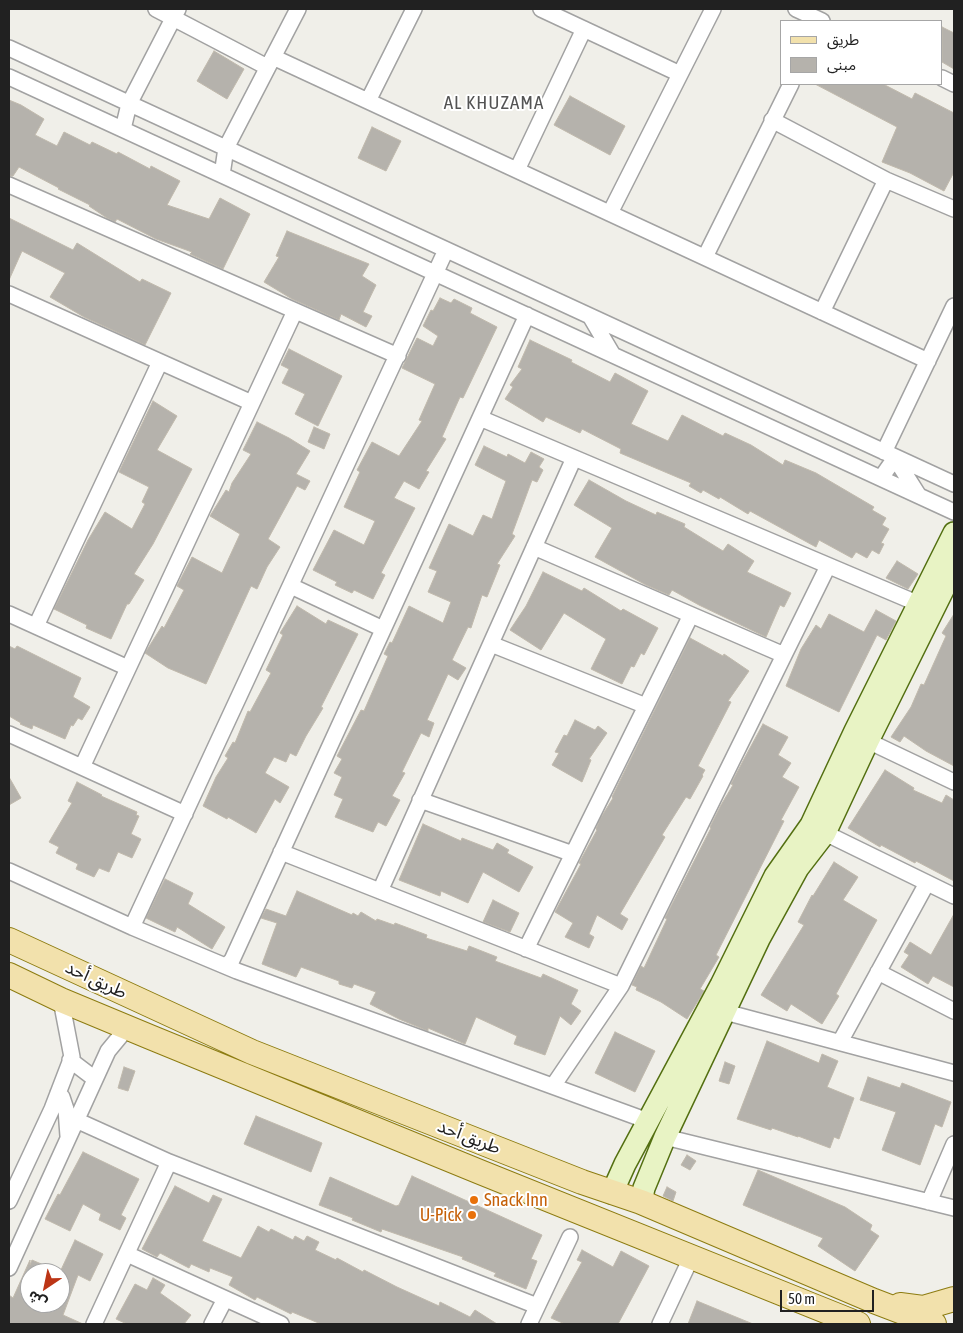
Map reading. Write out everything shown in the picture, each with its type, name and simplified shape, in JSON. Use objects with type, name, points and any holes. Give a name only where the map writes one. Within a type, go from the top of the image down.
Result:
[{"type":"main road","name":"طريق أحد","points":[[9,940],[252,1052],[612,1193],[641,1202],[874,1301],[934,1324]]},
{"type":"main road","name":"طريق أحد","points":[[9,975],[127,1028],[691,1258],[858,1324]]},
{"type":"main road","points":[[874,1301],[923,1308],[954,1299]]},
{"type":"street","points":[[156,9],[176,13],[270,62],[368,101],[928,361]]},
{"type":"street","points":[[222,174],[226,148],[298,9]]},
{"type":"street","points":[[368,101],[414,9]]},
{"type":"street","points":[[541,9],[680,74]]},
{"type":"street","points":[[610,213],[713,9]]},
{"type":"street","points":[[796,9],[820,20]]},
{"type":"street","points":[[123,129],[128,104],[176,13]]},
{"type":"street","points":[[517,170],[584,29]]},
{"type":"street","points":[[9,48],[954,484]]},
{"type":"street","points":[[9,77],[954,512]]},
{"type":"street","points":[[704,257],[790,85]]},
{"type":"street","points":[[772,120],[886,180],[954,209]]},
{"type":"street","points":[[822,312],[886,180]]},
{"type":"street","points":[[9,185],[398,356]]},
{"type":"street","points":[[132,927],[446,250]]},
{"type":"street","points":[[9,294],[252,403]]},
{"type":"street","points":[[884,452],[954,306]]},
{"type":"street","points":[[82,767],[295,311]]},
{"type":"street","points":[[226,966],[232,960],[527,315]]},
{"type":"street","points":[[590,316],[613,355]]},
{"type":"street","points":[[36,626],[160,362]]},
{"type":"street","points":[[480,418],[919,604]]},
{"type":"street","points":[[380,891],[574,458]]},
{"type":"street","points":[[881,478],[894,458],[919,496]]},
{"type":"street","points":[[612,1193],[648,1121],[721,985],[775,876],[811,825],[855,731],[954,533]]},
{"type":"street","points":[[534,547],[784,655]]},
{"type":"street","points":[[553,1086],[621,986],[828,566]]},
{"type":"street","points":[[641,1202],[644,1188],[665,1137],[760,939],[798,868],[826,833],[868,741],[954,568]]},
{"type":"street","points":[[291,586],[383,629]]},
{"type":"street","points":[[9,614],[128,668]]},
{"type":"street","points":[[526,948],[691,615]]},
{"type":"street","points":[[491,644],[646,706]]},
{"type":"street","points":[[9,734],[185,814]]},
{"type":"street","points":[[868,741],[954,782]]},
{"type":"street","points":[[420,800],[573,854]]},
{"type":"street","points":[[826,833],[954,896]]},
{"type":"street","points":[[281,852],[621,986]]},
{"type":"street","points":[[9,870],[132,927],[226,966],[648,1121]]},
{"type":"street","points":[[840,1042],[927,883]]},
{"type":"street","points":[[878,972],[954,1011]]},
{"type":"street","points":[[9,1201],[72,1057],[61,1000]]},
{"type":"street","points":[[725,1012],[954,1073]]},
{"type":"street","points":[[9,1268],[108,1051],[127,1028]]},
{"type":"street","points":[[70,1060],[95,1079]]},
{"type":"street","points":[[58,1092],[66,1109],[68,1137]]},
{"type":"street","points":[[76,1120],[169,1162],[537,1306]]},
{"type":"street","points":[[665,1137],[954,1208]]},
{"type":"street","points":[[929,1202],[954,1144]]},
{"type":"street","points":[[94,1324],[169,1162]]},
{"type":"street","points":[[529,1324],[570,1238]]},
{"type":"street","points":[[127,1254],[281,1324]]},
{"type":"street","points":[[660,1324],[691,1258]]},
{"type":"street","points":[[212,1324],[225,1299]]},
{"type":"building","points":[[943,28],[954,33],[954,69],[943,63]]},
{"type":"building","points":[[214,51],[244,69],[227,99],[197,81]]},
{"type":"building","points":[[817,85],[885,85],[912,99],[915,93],[954,113],[954,172],[944,191],[910,173],[882,162],[897,127]]},
{"type":"building","points":[[570,96],[625,126],[610,155],[554,125]]},
{"type":"building","points":[[9,100],[44,119],[35,135],[57,146],[64,132],[90,145],[92,142],[117,154],[118,152],[150,169],[151,166],[180,181],[167,205],[209,219],[220,198],[250,214],[223,269],[190,254],[192,252],[156,239],[117,219],[115,222],[107,218],[90,205],[19,167],[13,176],[9,176]]},
{"type":"building","points":[[372,127],[401,141],[386,171],[358,158]]},
{"type":"building","points":[[9,218],[73,250],[77,243],[140,282],[142,279],[171,293],[145,345],[84,317],[50,297],[65,273],[22,251],[9,280]]},
{"type":"building","points":[[287,231],[369,264],[362,276],[376,285],[363,312],[372,316],[366,327],[341,314],[339,320],[292,299],[264,282],[279,257],[276,256]]},
{"type":"building","points":[[440,298],[451,303],[454,299],[472,308],[470,313],[497,327],[463,398],[460,397],[442,437],[446,439],[426,471],[429,472],[419,489],[404,481],[394,498],[415,508],[381,573],[385,575],[373,599],[354,590],[352,593],[335,585],[337,582],[313,570],[334,530],[364,545],[375,521],[344,507],[360,472],[357,470],[372,442],[399,456],[422,421],[419,420],[435,384],[402,368],[417,338],[433,346],[438,336],[423,326]]},
{"type":"building","points":[[530,340],[572,360],[571,362],[610,382],[615,373],[648,391],[631,424],[668,441],[682,415],[723,436],[725,433],[751,445],[783,465],[785,460],[816,473],[874,507],[872,510],[886,518],[882,525],[889,529],[881,543],[884,544],[879,554],[872,550],[867,558],[856,552],[852,558],[819,540],[816,547],[750,511],[748,514],[720,497],[719,499],[703,490],[701,493],[689,486],[691,483],[620,453],[621,449],[582,429],[580,433],[546,417],[543,422],[505,399],[513,387],[510,385],[522,369],[518,367]]},
{"type":"building","points":[[289,349],[342,376],[318,426],[295,414],[305,394],[282,383],[289,369],[281,365]]},
{"type":"building","points":[[153,401],[177,416],[157,450],[192,469],[153,544],[134,574],[144,580],[129,604],[127,604],[111,639],[86,628],[87,625],[54,609],[88,540],[105,512],[132,529],[145,504],[142,502],[149,487],[119,472]]},
{"type":"building","points":[[257,422],[310,451],[296,474],[310,481],[305,490],[297,486],[268,539],[280,547],[267,567],[257,589],[251,586],[206,684],[168,668],[145,653],[162,626],[164,628],[184,590],[177,586],[192,557],[222,573],[240,534],[210,516],[226,490],[229,492],[232,483],[251,454],[243,450]]},
{"type":"building","points":[[314,427],[330,434],[324,449],[308,442]]},
{"type":"building","points":[[484,446],[507,457],[508,454],[525,463],[531,452],[544,459],[539,467],[543,470],[537,482],[532,480],[512,534],[515,536],[497,564],[500,565],[487,597],[482,595],[471,628],[468,627],[452,660],[466,668],[458,680],[448,674],[427,720],[434,723],[429,737],[421,733],[402,772],[405,773],[392,796],[400,800],[386,826],[378,822],[373,832],[335,817],[343,799],[334,795],[342,777],[334,773],[342,759],[337,756],[361,710],[364,711],[388,656],[384,654],[390,642],[392,643],[409,606],[443,623],[451,602],[428,592],[437,571],[429,568],[449,524],[473,536],[483,515],[492,519],[506,481],[475,465]]},
{"type":"building","points":[[589,480],[656,515],[657,512],[685,524],[684,527],[723,551],[728,544],[754,561],[747,572],[791,593],[784,607],[780,605],[766,637],[672,590],[669,595],[646,585],[595,557],[612,528],[574,505]]},
{"type":"building","points":[[897,561],[918,574],[908,589],[886,578]]},
{"type":"building","points":[[543,572],[582,591],[584,588],[621,611],[623,609],[658,628],[644,655],[641,653],[634,667],[631,666],[622,684],[591,669],[606,639],[564,613],[541,650],[510,630],[526,606]]},
{"type":"building","points":[[297,606],[326,624],[328,620],[358,634],[321,707],[323,708],[296,756],[290,753],[286,762],[274,757],[265,773],[289,787],[280,803],[275,799],[256,833],[228,817],[227,819],[203,806],[216,777],[228,758],[225,756],[233,742],[235,743],[248,711],[250,712],[271,673],[266,670],[283,635],[280,633]]},
{"type":"building","points":[[876,610],[896,621],[886,640],[877,635],[839,712],[786,686],[801,649],[816,625],[821,629],[829,614],[864,632]]},
{"type":"building","points":[[954,614],[954,766],[926,751],[904,736],[900,742],[891,737],[911,707],[921,684],[924,685],[946,636],[942,633]]},
{"type":"building","points":[[690,638],[723,656],[724,654],[749,671],[728,701],[731,702],[698,766],[705,770],[703,776],[690,799],[686,797],[662,835],[665,837],[620,914],[628,919],[622,930],[597,915],[589,934],[594,937],[589,948],[565,937],[573,923],[555,912],[581,864],[579,863],[597,830],[600,819],[613,798]]},
{"type":"building","points":[[9,646],[15,649],[17,646],[81,678],[73,697],[90,707],[82,720],[78,718],[73,726],[71,725],[65,739],[33,725],[32,729],[20,724],[9,716]]},
{"type":"building","points":[[575,720],[595,730],[598,726],[607,733],[589,759],[591,760],[582,782],[552,765],[559,753],[555,752],[564,735],[567,736]]},
{"type":"building","points":[[763,724],[788,737],[778,755],[791,763],[782,777],[799,787],[781,820],[784,821],[716,955],[719,957],[700,989],[704,991],[687,1019],[661,1002],[636,990],[637,987],[632,985],[641,966],[644,968],[667,919],[665,918],[721,805],[733,785],[731,784]]},
{"type":"building","points":[[885,770],[914,788],[913,790],[942,803],[946,795],[954,800],[954,881],[916,861],[915,863],[881,845],[880,847],[848,828]]},
{"type":"building","points":[[9,777],[21,798],[9,805]]},
{"type":"building","points":[[77,782],[101,796],[137,812],[136,815],[139,816],[131,834],[141,839],[132,858],[118,852],[109,872],[99,868],[94,877],[76,869],[78,864],[56,853],[59,847],[49,842],[72,803],[68,801]]},
{"type":"building","points":[[423,824],[461,841],[462,838],[493,850],[497,843],[509,850],[507,853],[533,867],[519,892],[483,872],[468,903],[441,891],[440,896],[399,880]]},
{"type":"building","points":[[834,862],[858,877],[843,900],[877,920],[836,994],[839,996],[822,1024],[791,1004],[787,1011],[761,995],[804,925],[798,922],[812,895]]},
{"type":"building","points":[[165,879],[193,893],[188,904],[225,927],[212,949],[177,927],[175,932],[146,918]]},
{"type":"building","points":[[297,891],[352,915],[353,913],[358,916],[361,912],[376,921],[377,919],[394,925],[395,923],[427,935],[426,938],[467,951],[469,946],[497,957],[495,961],[541,978],[543,974],[578,990],[571,1004],[581,1011],[571,1025],[560,1016],[545,1055],[514,1044],[517,1036],[476,1017],[465,1044],[428,1028],[428,1031],[399,1019],[370,1004],[376,992],[354,984],[352,988],[339,984],[339,981],[301,967],[296,977],[262,964],[277,923],[261,918],[266,909],[286,916]]},
{"type":"building","points":[[493,900],[519,913],[510,932],[483,922]]},
{"type":"building","points":[[954,914],[954,987],[933,976],[928,984],[901,967],[909,955],[904,952],[910,942],[931,955]]},
{"type":"building","points":[[615,1032],[655,1051],[635,1092],[595,1073]]},
{"type":"building","points":[[767,1041],[819,1063],[822,1054],[838,1061],[827,1087],[854,1098],[839,1139],[834,1137],[830,1148],[798,1136],[737,1119]]},
{"type":"building","points":[[725,1062],[735,1066],[729,1084],[719,1081]]},
{"type":"building","points":[[124,1067],[135,1071],[128,1091],[118,1088]]},
{"type":"building","points":[[868,1077],[900,1088],[902,1083],[951,1102],[942,1127],[935,1124],[920,1165],[882,1150],[896,1112],[860,1100]]},
{"type":"building","points":[[256,1116],[322,1143],[311,1172],[244,1144]]},
{"type":"building","points":[[83,1152],[139,1179],[121,1215],[126,1218],[120,1230],[99,1220],[101,1214],[83,1204],[70,1231],[45,1219]]},
{"type":"building","points":[[687,1155],[696,1161],[690,1170],[681,1165]]},
{"type":"building","points":[[758,1170],[845,1207],[872,1225],[870,1230],[879,1236],[855,1271],[818,1246],[823,1238],[743,1205]]},
{"type":"building","points":[[412,1176],[542,1235],[531,1259],[537,1261],[526,1289],[494,1276],[496,1273],[462,1259],[463,1257],[382,1229],[381,1232],[352,1220],[353,1218],[319,1205],[330,1177],[396,1206],[399,1205]]},
{"type":"building","points":[[175,1186],[209,1203],[213,1195],[222,1199],[202,1241],[241,1258],[258,1226],[269,1232],[271,1229],[293,1240],[295,1236],[304,1241],[307,1236],[319,1242],[315,1250],[336,1260],[337,1258],[363,1272],[364,1270],[439,1306],[440,1302],[470,1317],[475,1310],[497,1324],[321,1324],[292,1312],[291,1314],[257,1297],[255,1300],[229,1285],[233,1277],[210,1268],[209,1272],[191,1264],[189,1268],[160,1253],[157,1257],[142,1249]]},
{"type":"building","points":[[667,1187],[676,1192],[673,1201],[663,1196]]},
{"type":"building","points":[[75,1240],[103,1254],[90,1281],[78,1275],[70,1296],[70,1263],[64,1263]]},
{"type":"building","points":[[582,1250],[613,1267],[621,1251],[649,1266],[618,1324],[565,1324],[551,1318],[582,1262],[577,1260]]},
{"type":"building","points":[[153,1278],[165,1285],[160,1293],[191,1315],[184,1324],[127,1324],[116,1319],[135,1284],[147,1290]]},
{"type":"building","points":[[20,1282],[20,1313],[64,1313],[63,1315],[83,1324],[9,1324],[9,1295],[13,1298]]},
{"type":"building","points":[[697,1301],[753,1324],[688,1324]]},
{"type":"place","name":"Snack Inn","points":[[474,1200]]},
{"type":"place","name":"U-Pick","points":[[472,1215]]},
{"type":"district","name":"AL KHUZAMA","points":[[494,103]]}]
